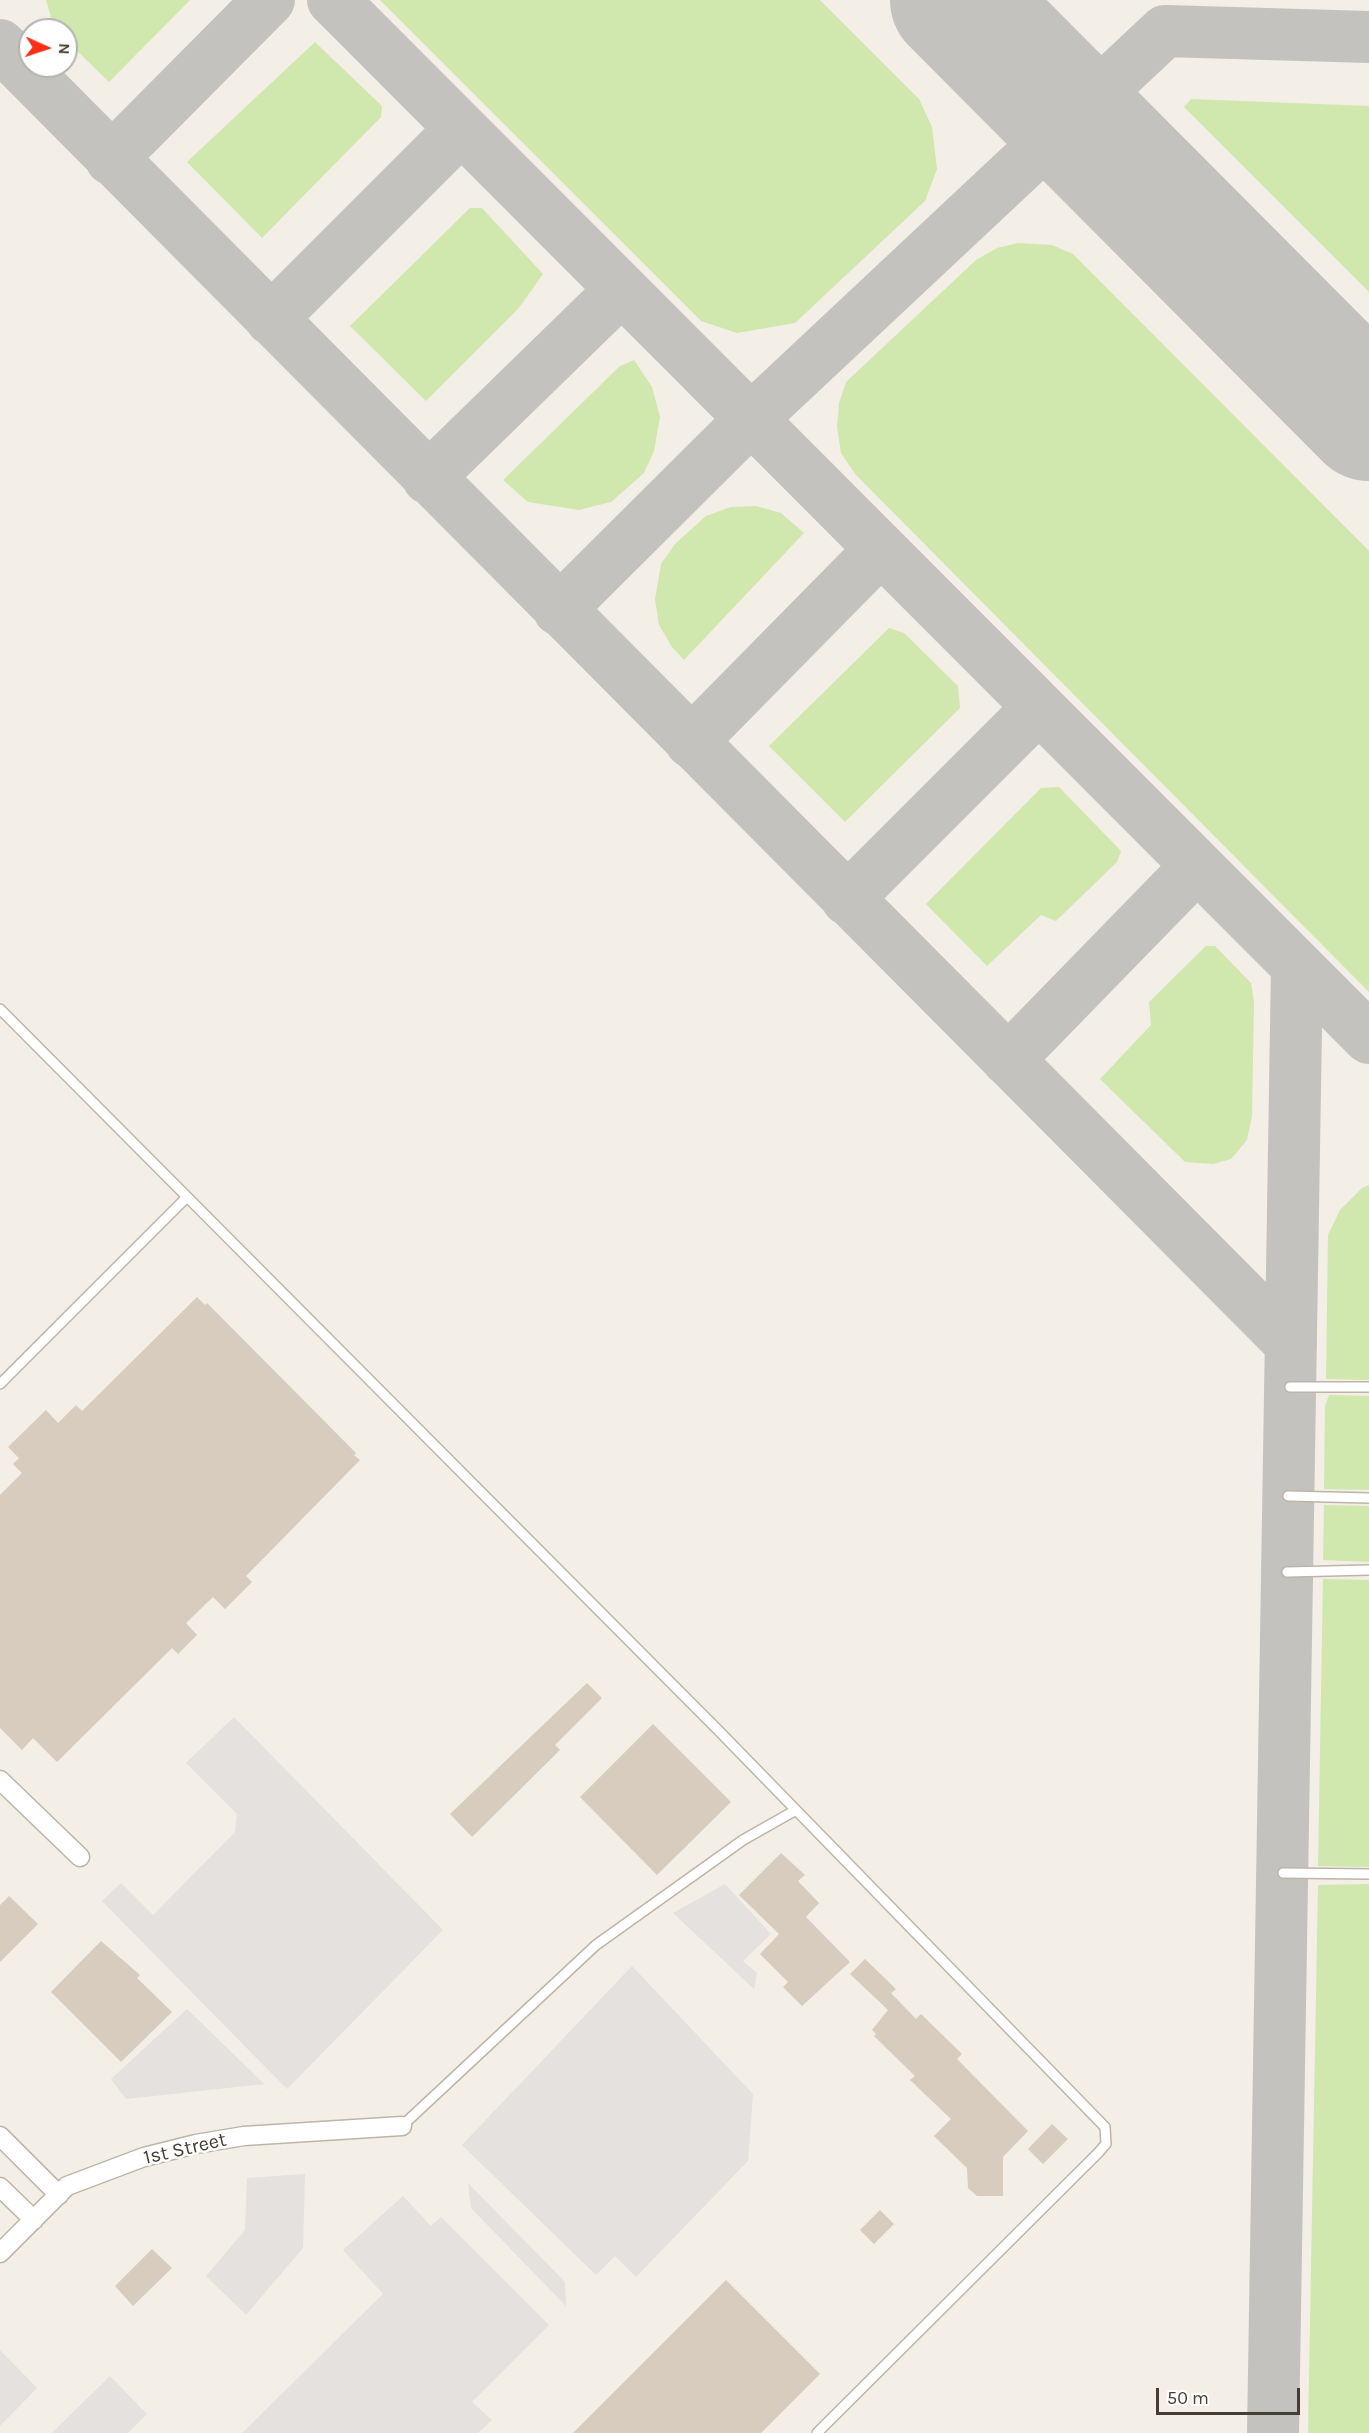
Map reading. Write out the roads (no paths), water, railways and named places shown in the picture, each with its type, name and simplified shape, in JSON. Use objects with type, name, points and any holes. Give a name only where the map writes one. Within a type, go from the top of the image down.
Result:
[{"type":"street","points":[[0,1780],[80,1857]]},
{"type":"street","name":"1st Street","points":[[0,2253],[67,2186],[133,2162],[196,2144],[244,2136],[402,2126]]},
{"type":"street","points":[[0,2136],[58,2195]]},
{"type":"street","points":[[0,2187],[34,2220]]},
{"type":"lane","points":[[0,1009],[796,1810],[1105,2127],[1106,2144],[1098,2154],[817,2433]]},
{"type":"lane","points":[[0,1384],[187,1197]]},
{"type":"lane","points":[[1290,1387],[1369,1387]]},
{"type":"lane","points":[[1288,1496],[1369,1498]]},
{"type":"lane","points":[[1287,1572],[1369,1570]]},
{"type":"lane","points":[[402,2126],[596,1945],[743,1840],[796,1810]]},
{"type":"lane","points":[[1283,1873],[1369,1874]]}]
